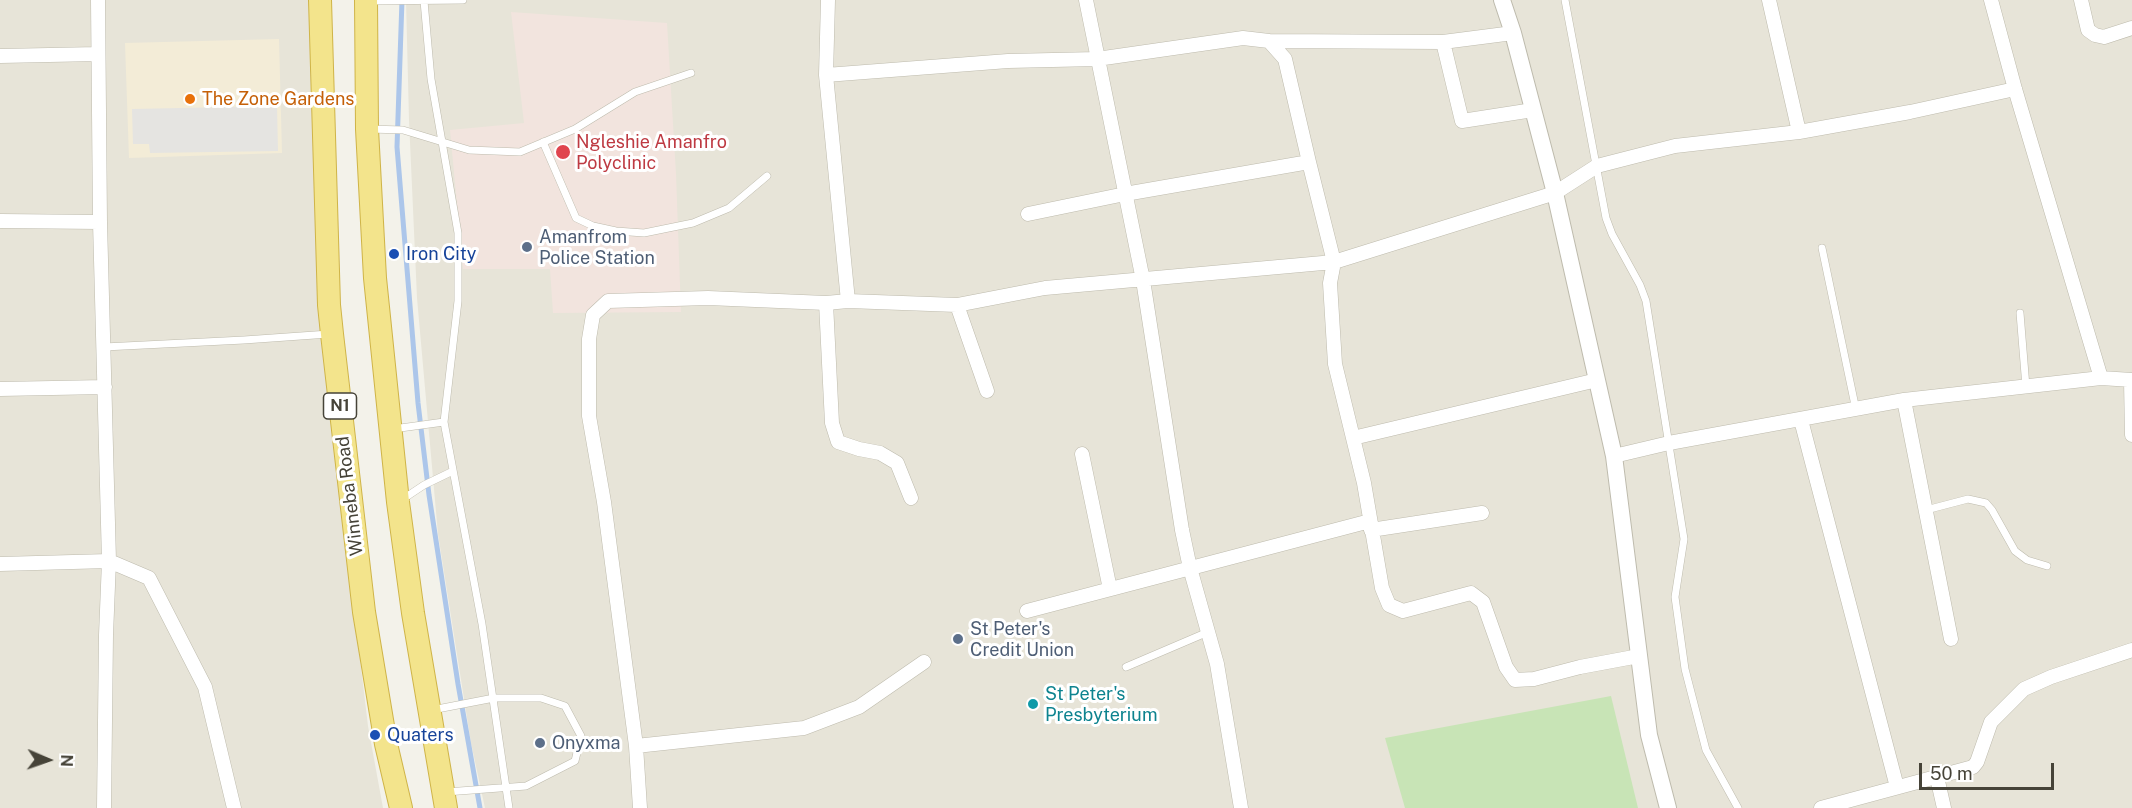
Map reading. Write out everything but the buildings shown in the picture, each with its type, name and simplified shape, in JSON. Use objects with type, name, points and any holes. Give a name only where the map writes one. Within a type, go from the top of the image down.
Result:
[{"type":"highway","name":"Winneba Road","points":[[320,0],[328,293],[332,334],[364,612],[386,744],[401,808]]},
{"type":"highway","points":[[366,1],[367,129],[375,278],[398,502],[413,613],[444,800]]},
{"type":"street","points":[[98,0],[100,222],[109,561],[104,808]]},
{"type":"street","points":[[828,0],[826,75],[848,301]]},
{"type":"street","points":[[1086,0],[1143,280],[1178,508],[1190,568],[1217,664],[1241,808]]},
{"type":"street","points":[[1502,0],[1513,33],[1555,193],[1614,456],[1649,735],[1668,808]]},
{"type":"street","points":[[1769,0],[1799,132]]},
{"type":"street","points":[[1991,0],[2014,88],[2101,378]]},
{"type":"street","points":[[2081,0],[2088,30],[2095,35],[2104,37],[2132,28]]},
{"type":"street","points":[[826,75],[1008,61],[1097,59],[1243,38],[1269,41],[1443,42],[1513,33]]},
{"type":"street","points":[[1269,41],[1285,59],[1334,262],[1330,283],[1335,364],[1353,438],[1382,588],[1389,605],[1403,611],[1471,593],[1483,602],[1506,667],[1515,680],[1534,679],[1580,666],[1639,656]]},
{"type":"street","points":[[1443,42],[1462,121],[1533,110]]},
{"type":"street","points":[[0,56],[98,54]]},
{"type":"street","points":[[640,808],[636,746],[604,502],[589,416],[589,339],[593,315],[608,301],[708,298],[957,305],[1046,288],[1334,262],[1555,193],[1597,166],[1675,146],[1799,132],[1910,112],[2014,88]]},
{"type":"street","points":[[1028,214],[1125,194],[1309,162]]},
{"type":"street","points":[[0,221],[100,222]]},
{"type":"street","points":[[826,303],[832,423],[838,442],[880,453],[897,463],[911,498]]},
{"type":"street","points":[[957,305],[987,391]]},
{"type":"street","points":[[1614,456],[1669,443],[1904,400],[2101,378],[2131,380],[2132,435]]},
{"type":"street","points":[[1353,438],[1597,380]]},
{"type":"street","points":[[0,389],[105,387]]},
{"type":"street","points":[[1904,400],[1951,639]]},
{"type":"street","points":[[1801,420],[1896,787]]},
{"type":"street","points":[[1082,454],[1110,589]]},
{"type":"street","points":[[1027,611],[1190,568],[1370,525],[1482,513]]},
{"type":"street","points":[[0,564],[109,561],[149,578],[205,687],[234,808]]},
{"type":"street","points":[[1821,808],[1973,767],[1977,762],[1991,722],[2024,689],[2051,677],[2132,650]]},
{"type":"street","points":[[636,746],[804,728],[859,707],[924,662]]},
{"type":"street","points":[[1937,777],[1944,808]]},
{"type":"lane","points":[[424,0],[431,79],[458,233],[458,301],[444,422],[494,698],[509,808]]},
{"type":"lane","points":[[366,1],[463,0]]},
{"type":"lane","points":[[1565,0],[1606,218],[1646,301],[1684,539],[1675,597],[1685,669],[1706,750],[1738,808]]},
{"type":"lane","points":[[367,129],[403,130],[469,150],[519,152],[575,129],[636,92],[691,73]]},
{"type":"lane","points":[[543,142],[576,218],[593,226],[616,231],[644,233],[693,223],[729,208],[767,176]]},
{"type":"lane","points":[[1822,248],[1857,410]]},
{"type":"lane","points":[[2020,313],[2026,387]]},
{"type":"lane","points":[[104,347],[332,334]]},
{"type":"lane","points":[[390,429],[444,422]]},
{"type":"lane","points":[[398,502],[424,485],[453,471]]},
{"type":"lane","points":[[1926,510],[1968,499],[1986,503],[2015,551],[2027,560],[2047,566]]},
{"type":"lane","points":[[1126,667],[1208,632]]},
{"type":"lane","points":[[429,711],[494,698],[541,698],[565,706],[581,736],[575,761],[526,786],[444,800]]},
{"type":"shaded area","points":[[0,0],[310,0],[320,323],[368,726],[383,808],[0,808]]},
{"type":"shaded area","points":[[406,0],[2132,0],[2132,808],[485,808],[471,743],[438,534],[417,298]]},
{"type":"shaded area","name":"Ngleshie Amanfro Polyclinic","points":[[511,12],[667,23],[681,312],[553,313],[550,269],[463,269],[450,130],[524,123]]},
{"type":"shaded area","points":[[279,39],[282,153],[129,158],[125,43]]},
{"type":"shaded area","points":[[277,106],[278,151],[150,153],[149,144],[133,144],[132,109]]},
{"type":"green space","points":[[1611,696],[1638,808],[1405,808],[1385,738]]},
{"type":"waterway","points":[[402,0],[397,147],[418,403],[429,495],[480,808]]},
{"type":"place","name":"The Zone Gardens","points":[[190,99]]},
{"type":"place","name":"Ngleshie Amanfro Polyclinic","points":[[563,152]]},
{"type":"place","name":"Amanfrom Police Station","points":[[527,247]]},
{"type":"place","name":"Iron City","points":[[394,254]]},
{"type":"place","name":"St Peter's Credit Union","points":[[958,639]]},
{"type":"place","name":"St Peter's Presbyterium","points":[[1033,704]]},
{"type":"place","name":"Quaters","points":[[375,735]]},
{"type":"place","name":"Onyxma","points":[[540,743]]}]
